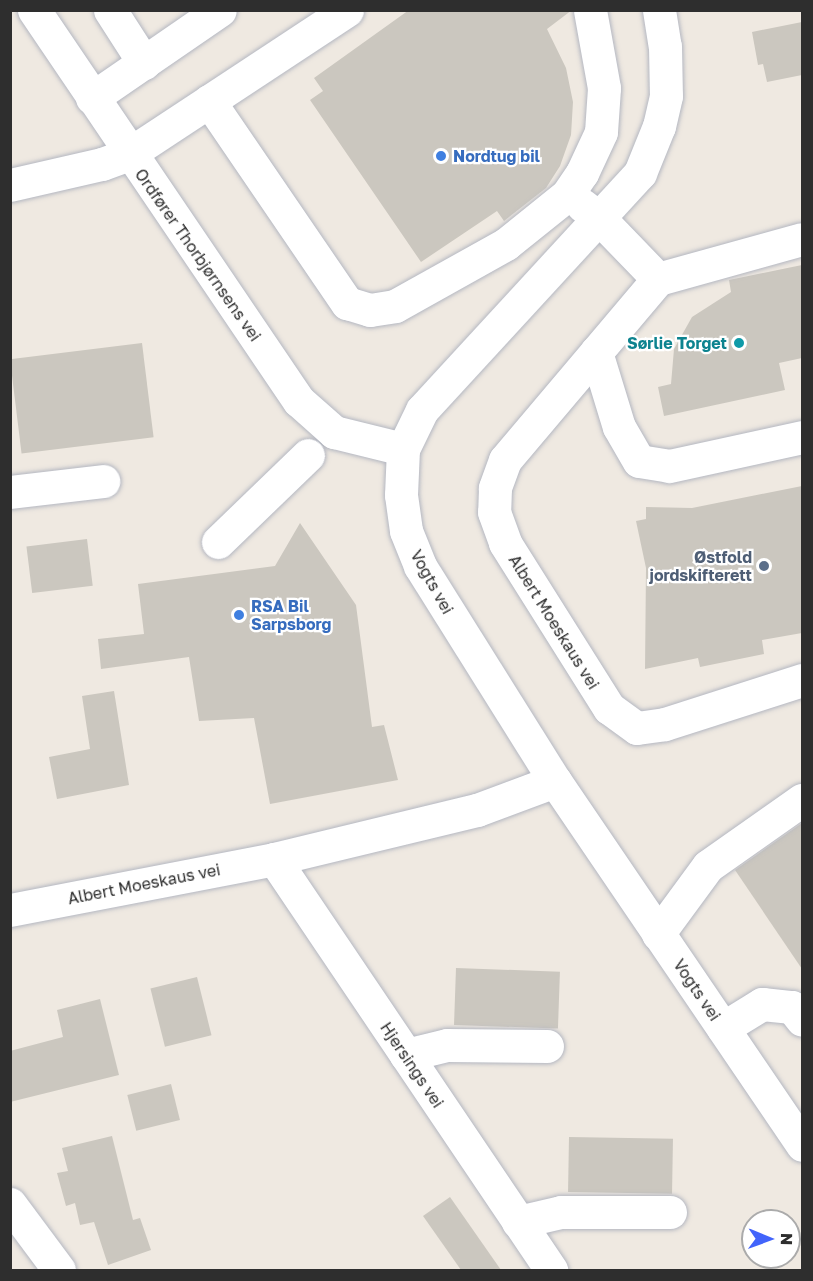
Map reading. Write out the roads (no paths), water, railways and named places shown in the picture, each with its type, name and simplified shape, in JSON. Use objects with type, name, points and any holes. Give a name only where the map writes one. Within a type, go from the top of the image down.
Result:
[{"type":"street","name":"Ordfører Thorbjørnsens vei","points":[[34,10],[129,154],[299,401],[333,432],[403,449]]},
{"type":"street","points":[[110,10],[144,63]]},
{"type":"street","points":[[92,98],[220,10]]},
{"type":"street","points":[[10,185],[102,164],[129,154],[347,10]]},
{"type":"street","points":[[209,101],[346,303],[370,310],[395,306],[506,244],[567,195],[601,132],[604,88],[591,10]]},
{"type":"street","name":"Vogts vei","points":[[659,10],[666,96],[659,126],[640,173],[422,410],[403,449],[402,507],[406,531],[420,566],[555,781],[802,1145]]},
{"type":"street","points":[[567,195],[599,218],[658,279],[802,239]]},
{"type":"street","name":"Albert Moeskaus vei","points":[[658,279],[505,460],[495,488],[494,512],[505,543],[522,576],[609,708],[637,728],[665,724],[802,680]]},
{"type":"street","points":[[596,352],[619,427],[639,461],[669,466],[802,437]]},
{"type":"street","points":[[219,542],[308,455]]},
{"type":"street","points":[[10,492],[102,481]]},
{"type":"street","name":"Albert Moeskaus vei","points":[[10,910],[274,859],[477,810],[555,781]]},
{"type":"street","points":[[658,934],[708,866],[802,800]]},
{"type":"street","name":"Hjersings vei","points":[[274,859],[551,1270]]},
{"type":"street","points":[[723,1028],[762,1004],[792,1007],[802,1020]]},
{"type":"street","points":[[406,1055],[447,1045],[547,1046]]},
{"type":"street","points":[[10,1204],[59,1270]]},
{"type":"street","points":[[518,1222],[561,1212],[670,1212]]},
{"type":"place","name":"Nordtug bil","points":[[441,156]]},
{"type":"place","name":"Sørlie Torget","points":[[739,343]]},
{"type":"place","name":"Østfold jordskifterett","points":[[764,566]]},
{"type":"place","name":"RSA Bil Sarpsborg","points":[[239,615]]}]
